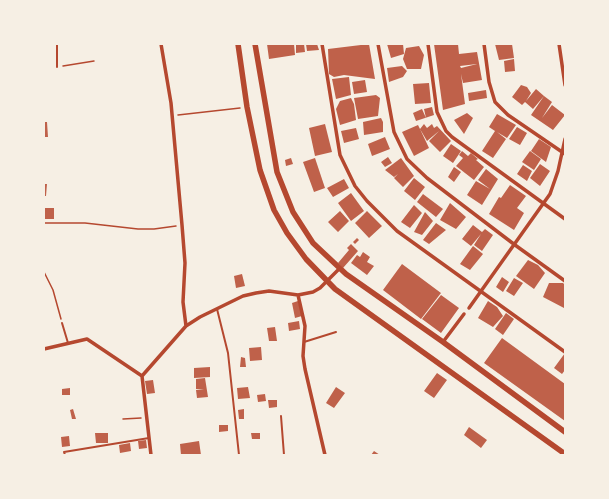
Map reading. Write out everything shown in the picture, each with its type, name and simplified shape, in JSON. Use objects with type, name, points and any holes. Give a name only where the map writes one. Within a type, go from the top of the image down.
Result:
[{"type":"main road","points":[[238,44],[247,107],[260,170],[274,210],[296,247],[327,282],[565,454]]},
{"type":"main road","points":[[255,44],[273,152],[282,186],[293,212],[313,243],[339,269],[443,342],[565,432]]},
{"type":"street","points":[[161,44],[172,116],[182,225],[185,263],[183,302],[186,326]]},
{"type":"street","points":[[322,44],[336,138],[347,171],[355,186],[380,216],[397,231],[481,290],[565,352]]},
{"type":"street","points":[[378,44],[394,132],[407,159],[427,178],[565,281]]},
{"type":"street","points":[[428,44],[437,112],[446,131],[452,137],[565,219]]},
{"type":"street","points":[[484,44],[489,82],[495,102],[508,115],[564,154]]},
{"type":"street","points":[[559,44],[565,85]]},
{"type":"street","points":[[468,308],[544,204],[554,184],[564,154],[565,139]]},
{"type":"street","points":[[151,455],[142,376],[186,326],[243,296],[269,291],[298,295],[313,292],[327,282],[339,269]]},
{"type":"street","points":[[298,295],[305,321],[303,361],[324,455]]},
{"type":"street","points":[[443,342],[464,314]]},
{"type":"street","points":[[44,349],[84,339],[90,340],[142,376]]},
{"type":"lane","points":[[57,44],[57,67]]},
{"type":"lane","points":[[217,309],[228,353],[239,455]]},
{"type":"lane","points":[[62,323],[68,343]]},
{"type":"lane","points":[[304,342],[336,332]]},
{"type":"lane","points":[[281,416],[284,455]]},
{"type":"lane","points":[[65,455],[64,452],[149,438]]},
{"type":"path","points":[[57,67],[94,61]]},
{"type":"path","points":[[172,116],[247,107]]},
{"type":"path","points":[[44,223],[85,223],[138,229],[154,229],[182,225]]},
{"type":"path","points":[[44,272],[53,290],[62,323]]},
{"type":"path","points":[[123,419],[147,417]]},
{"type":"building","points":[[267,44],[294,44],[295,55],[269,59]]},
{"type":"building","points":[[296,44],[304,44],[305,52],[296,53]]},
{"type":"building","points":[[306,44],[317,44],[319,50],[307,51]]},
{"type":"building","points":[[369,44],[375,79],[344,75],[334,77],[329,74],[328,49]]},
{"type":"building","points":[[387,44],[403,44],[404,54],[391,58]]},
{"type":"building","points":[[434,44],[458,44],[459,54],[477,52],[482,80],[463,83],[461,74],[465,104],[443,110]],"holes":[[[477,64],[461,68],[460,66]]]},
{"type":"building","points":[[495,44],[512,44],[514,58],[499,60]]},
{"type":"building","points":[[419,46],[424,55],[421,69],[407,69],[403,59],[406,48]]},
{"type":"building","points":[[514,59],[515,71],[505,72],[504,61]]},
{"type":"building","points":[[402,66],[407,71],[403,77],[389,82],[387,68]]},
{"type":"building","points":[[349,77],[351,95],[336,99],[332,79]]},
{"type":"building","points":[[365,80],[367,92],[354,94],[352,82]]},
{"type":"building","points":[[429,83],[431,103],[415,104],[413,84]]},
{"type":"building","points":[[521,85],[527,87],[531,93],[526,101],[536,89],[544,96],[533,109],[525,102],[522,105],[512,97]]},
{"type":"building","points":[[486,90],[487,98],[469,101],[468,93]]},
{"type":"building","points":[[376,95],[380,98],[378,116],[358,119],[354,98]]},
{"type":"building","points":[[544,96],[552,102],[542,118],[552,105],[565,115],[553,130],[531,115]]},
{"type":"building","points":[[351,98],[354,104],[356,120],[340,125],[336,109],[340,101]]},
{"type":"building","points":[[432,107],[434,115],[426,118],[424,109]]},
{"type":"building","points":[[422,109],[426,118],[416,121],[413,113]]},
{"type":"building","points":[[467,113],[473,118],[464,134],[454,120]]},
{"type":"building","points":[[497,114],[516,125],[507,138],[497,132],[506,139],[493,158],[482,151],[495,131],[489,127]]},
{"type":"building","points":[[381,118],[383,122],[383,132],[364,135],[363,122]]},
{"type":"building","points":[[44,122],[47,122],[48,137],[44,137]]},
{"type":"building","points":[[325,124],[332,152],[315,156],[309,128]]},
{"type":"building","points":[[424,124],[427,128],[432,124],[434,128],[437,126],[451,141],[440,152],[429,141],[439,131],[427,141],[420,129]]},
{"type":"building","points":[[418,125],[429,148],[414,156],[402,132]]},
{"type":"building","points":[[517,127],[527,133],[520,145],[509,139]]},
{"type":"building","points":[[356,128],[359,139],[344,143],[341,131]]},
{"type":"building","points":[[385,137],[390,149],[372,156],[368,144]]},
{"type":"building","points":[[539,139],[551,147],[546,162],[531,151]]},
{"type":"building","points":[[451,144],[461,151],[453,163],[443,156]]},
{"type":"building","points":[[462,151],[468,156],[471,153],[484,167],[474,180],[456,166],[463,158],[459,155]]},
{"type":"building","points":[[530,151],[541,159],[534,170],[522,162]]},
{"type":"building","points":[[388,157],[392,163],[385,167],[381,162]]},
{"type":"building","points":[[291,158],[293,164],[286,166],[285,160]]},
{"type":"building","points":[[315,158],[325,188],[314,192],[303,162]]},
{"type":"building","points":[[401,158],[414,176],[403,187],[394,178],[398,174],[394,177],[385,170]]},
{"type":"building","points":[[540,164],[550,171],[540,186],[530,178]]},
{"type":"building","points":[[523,165],[532,171],[527,181],[517,174]]},
{"type":"building","points":[[454,167],[461,172],[454,182],[448,177]]},
{"type":"building","points":[[486,169],[498,179],[482,205],[467,195],[476,181],[490,189],[478,180]]},
{"type":"building","points":[[414,178],[425,187],[415,200],[404,191]]},
{"type":"building","points":[[344,179],[349,188],[333,197],[327,188]]},
{"type":"building","points":[[44,184],[47,184],[46,196],[44,196]]},
{"type":"building","points":[[510,185],[526,196],[517,208],[524,213],[514,230],[489,214],[499,197],[501,198]]},
{"type":"building","points":[[351,193],[364,211],[351,221],[338,203]]},
{"type":"building","points":[[423,194],[443,209],[436,217],[417,202]]},
{"type":"building","points":[[450,203],[466,217],[456,229],[440,220]]},
{"type":"building","points":[[414,205],[422,213],[410,228],[401,222]]},
{"type":"building","points":[[44,208],[54,208],[54,219],[44,219]]},
{"type":"building","points":[[340,211],[349,221],[338,232],[328,222]]},
{"type":"building","points":[[367,211],[382,226],[369,238],[355,223]]},
{"type":"building","points":[[425,212],[433,221],[422,235],[414,232]]},
{"type":"building","points":[[436,223],[446,230],[429,244],[423,240]]},
{"type":"building","points":[[473,225],[482,232],[485,229],[493,235],[482,251],[474,245],[481,234],[471,246],[462,239]]},
{"type":"building","points":[[357,238],[359,240],[355,244],[353,242]]},
{"type":"building","points":[[351,244],[358,251],[343,268],[338,263],[349,250],[347,248]]},
{"type":"building","points":[[473,246],[483,254],[470,270],[460,264]]},
{"type":"building","points":[[363,252],[370,257],[367,262],[374,266],[367,275],[351,263],[357,255],[360,257]]},
{"type":"building","points":[[528,260],[538,265],[545,273],[534,289],[516,276]]},
{"type":"building","points":[[402,264],[441,293],[421,319],[383,290]]},
{"type":"building","points":[[242,274],[245,286],[236,288],[234,276]]},
{"type":"building","points":[[502,277],[509,282],[503,292],[496,287]]},
{"type":"building","points":[[514,278],[523,283],[514,296],[506,291]]},
{"type":"building","points":[[549,283],[563,283],[565,285],[564,308],[543,297]]},
{"type":"building","points":[[441,295],[459,308],[441,333],[422,319]]},
{"type":"building","points":[[298,301],[302,316],[295,318],[292,303]]},
{"type":"building","points":[[488,301],[497,307],[503,316],[493,327],[478,318]]},
{"type":"building","points":[[506,313],[514,319],[503,335],[495,329]]},
{"type":"building","points":[[299,321],[300,329],[289,331],[288,323]]},
{"type":"building","points":[[275,327],[277,341],[269,341],[267,328]]},
{"type":"building","points":[[502,338],[565,384],[565,421],[484,363]]},
{"type":"building","points":[[261,347],[262,360],[250,361],[249,348]]},
{"type":"building","points":[[565,353],[565,370],[562,374],[554,368]]},
{"type":"building","points":[[241,357],[245,358],[246,367],[240,367]]},
{"type":"building","points":[[210,367],[210,377],[194,378],[194,368]]},
{"type":"building","points":[[437,373],[447,380],[434,398],[424,391]]},
{"type":"building","points":[[205,378],[208,397],[197,398],[196,390],[204,389],[196,389],[196,379]]},
{"type":"building","points":[[153,380],[155,393],[147,394],[145,381]]},
{"type":"building","points":[[248,387],[250,398],[238,399],[237,388]]},
{"type":"building","points":[[336,387],[345,393],[334,408],[326,403]]},
{"type":"building","points":[[70,388],[70,395],[62,395],[62,389]]},
{"type":"building","points":[[265,394],[266,401],[258,402],[257,395]]},
{"type":"building","points":[[268,400],[277,400],[277,407],[269,408]]},
{"type":"building","points":[[73,409],[76,419],[72,419],[70,410]]},
{"type":"building","points":[[244,409],[244,419],[239,419],[238,410]]},
{"type":"building","points":[[219,425],[228,425],[228,431],[219,432]]},
{"type":"building","points":[[469,427],[487,440],[481,448],[464,435]]},
{"type":"building","points":[[95,433],[108,433],[108,443],[96,443]]},
{"type":"building","points":[[251,433],[260,433],[260,439],[252,439]]},
{"type":"building","points":[[69,436],[70,446],[62,447],[61,437]]},
{"type":"building","points":[[146,440],[147,448],[139,449],[138,441]]},
{"type":"building","points":[[199,441],[201,455],[181,455],[180,444]]},
{"type":"building","points":[[130,443],[131,451],[120,453],[119,445]]},
{"type":"building","points":[[374,451],[380,455],[371,455]]}]
